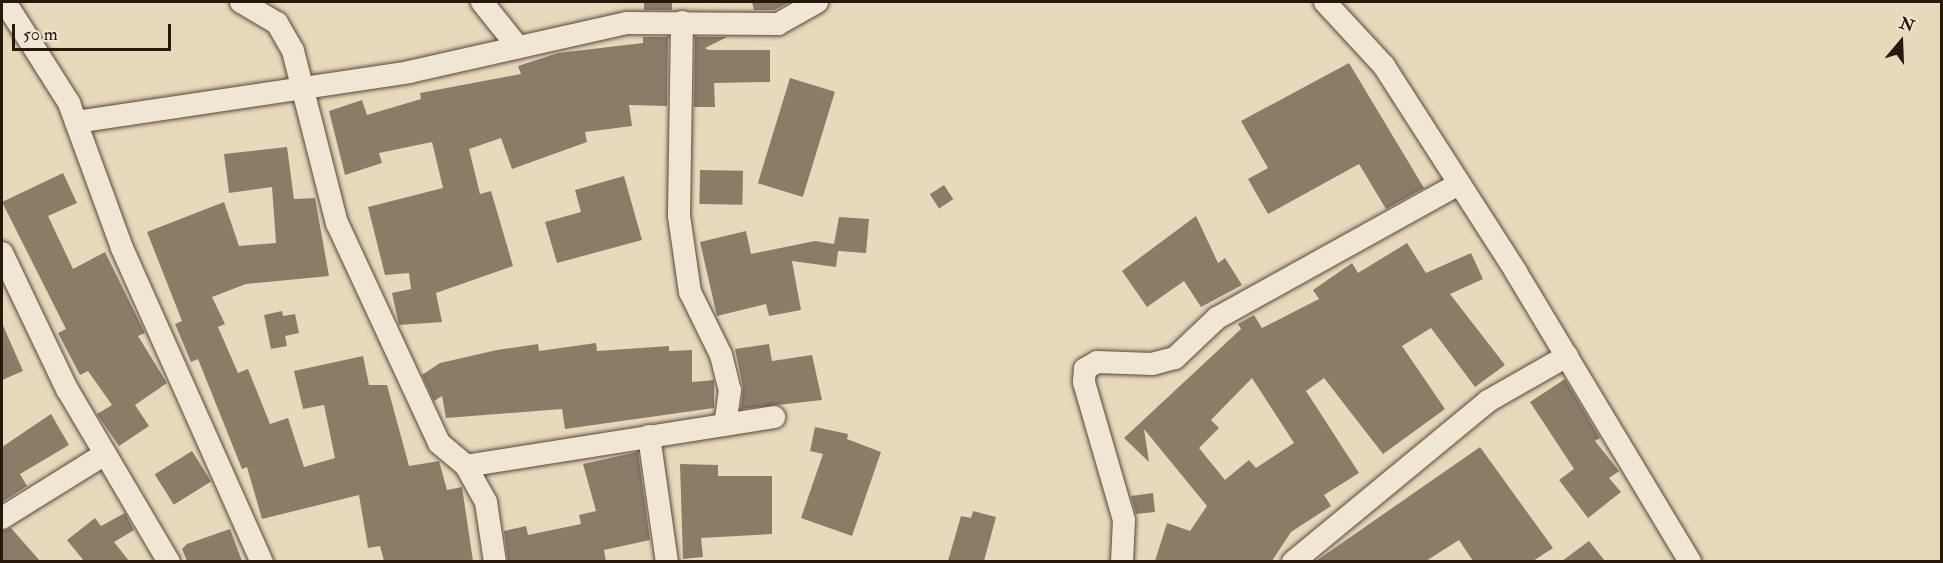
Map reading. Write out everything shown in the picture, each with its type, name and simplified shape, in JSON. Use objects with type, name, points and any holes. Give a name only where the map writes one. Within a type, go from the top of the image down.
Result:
[{"type":"street","points":[[5,2],[76,122],[82,150],[122,248],[262,561]]},
{"type":"street","points":[[241,2],[277,23],[293,51],[342,233],[439,443],[466,466],[486,502],[495,561]]},
{"type":"street","points":[[482,2],[518,47]]},
{"type":"street","points":[[76,122],[302,90],[627,23],[778,24],[816,2]]},
{"type":"street","points":[[1325,2],[1384,66],[1568,356],[1690,561]]},
{"type":"street","points":[[682,22],[679,216],[690,292],[721,355],[730,390],[725,425]]},
{"type":"street","points":[[1122,561],[1124,520],[1084,382],[1085,369],[1097,362],[1152,364],[1175,358],[1217,318],[1459,184]]},
{"type":"street","points":[[2,253],[105,454],[170,561]]},
{"type":"street","points":[[1293,561],[1488,401],[1568,356]]},
{"type":"street","points":[[466,466],[774,417]]},
{"type":"street","points":[[649,436],[667,561]]},
{"type":"street","points":[[2,518],[105,454]]},
{"type":"building","points":[[644,2],[672,2],[672,10],[644,10]]},
{"type":"building","points":[[752,2],[790,2],[774,10],[754,10]]},
{"type":"building","points":[[643,37],[668,37],[667,106],[629,105],[632,126],[585,132],[587,142],[512,169],[501,138],[469,149],[480,194],[491,191],[513,266],[436,293],[442,322],[399,325],[392,293],[411,289],[409,273],[385,275],[368,207],[443,188],[432,142],[379,153],[382,163],[345,175],[329,111],[362,100],[367,115],[421,99],[420,93],[521,74],[518,66],[558,53],[643,43]]},
{"type":"building","points":[[695,37],[727,37],[705,48],[709,50],[770,50],[770,82],[714,83],[715,107],[694,107]]},
{"type":"building","points":[[1349,63],[1424,188],[1386,209],[1359,164],[1268,214],[1248,179],[1268,168],[1241,121]]},
{"type":"building","points":[[790,78],[835,92],[803,197],[758,183]]},
{"type":"building","points":[[287,147],[294,199],[315,198],[329,276],[246,284],[212,297],[225,324],[218,327],[238,373],[248,369],[270,424],[288,418],[304,467],[335,458],[324,405],[303,409],[294,371],[363,356],[369,385],[387,385],[409,466],[439,461],[447,490],[462,487],[473,561],[384,561],[380,546],[368,548],[359,495],[262,519],[247,467],[242,469],[198,359],[191,362],[175,324],[182,321],[147,232],[224,202],[239,246],[276,243],[272,187],[229,193],[224,154]]},
{"type":"building","points":[[700,170],[743,171],[742,205],[699,204]]},
{"type":"building","points":[[63,173],[77,203],[48,216],[73,269],[105,252],[145,333],[138,336],[167,383],[135,405],[149,426],[119,446],[97,414],[112,405],[88,371],[80,375],[58,333],[66,329],[2,202]]},
{"type":"building","points":[[624,176],[642,240],[557,263],[545,222],[581,212],[575,190]]},
{"type":"building","points":[[944,185],[953,199],[939,209],[930,194]]},
{"type":"building","points":[[1196,216],[1218,263],[1225,258],[1242,285],[1201,307],[1184,281],[1147,307],[1122,271]]},
{"type":"building","points":[[839,217],[869,219],[866,253],[838,251],[836,267],[792,261],[801,310],[769,316],[766,304],[717,316],[700,242],[746,231],[751,254],[815,241],[834,244]]},
{"type":"building","points":[[1407,243],[1426,273],[1471,253],[1483,279],[1450,294],[1505,365],[1475,387],[1431,328],[1402,346],[1445,409],[1383,454],[1324,378],[1306,391],[1359,473],[1324,495],[1331,506],[1291,532],[1272,561],[1155,561],[1167,523],[1190,531],[1207,506],[1144,429],[1149,462],[1124,438],[1241,329],[1238,324],[1254,315],[1262,328],[1319,299],[1313,290],[1352,263],[1358,273]],"holes":[[[1252,378],[1294,443],[1256,468],[1249,460],[1225,480],[1199,448],[1219,428],[1211,420]]]},
{"type":"building","points":[[282,311],[283,316],[295,314],[299,333],[285,336],[287,346],[271,349],[264,315]]},
{"type":"building","points":[[2,323],[23,371],[2,380]]},
{"type":"building","points":[[596,343],[597,351],[669,346],[669,351],[692,350],[692,382],[714,380],[714,408],[565,429],[562,409],[446,418],[442,396],[434,401],[422,375],[440,363],[497,350],[538,344],[539,351]]},
{"type":"building","points":[[769,344],[772,361],[812,355],[822,400],[741,409],[743,387],[735,349]]},
{"type":"building","points":[[1565,379],[1600,438],[1595,441],[1619,471],[1609,478],[1621,492],[1588,518],[1559,480],[1574,469],[1530,402]]},
{"type":"building","points":[[51,414],[69,445],[20,474],[27,486],[2,502],[2,447]]},
{"type":"building","points":[[815,427],[848,434],[847,439],[881,452],[852,536],[801,518],[823,454],[810,451]]},
{"type":"building","points":[[1480,447],[1553,548],[1533,561],[1473,561],[1459,540],[1426,561],[1316,561]]},
{"type":"building","points":[[192,451],[211,482],[174,505],[155,474]]},
{"type":"building","points":[[638,452],[650,540],[604,550],[606,561],[508,561],[504,531],[526,526],[528,535],[581,524],[579,515],[596,511],[583,464]]},
{"type":"building","points":[[680,464],[718,465],[718,476],[772,476],[772,534],[701,538],[703,557],[683,559]]},
{"type":"building","points":[[1153,493],[1155,512],[1136,514],[1131,496]]},
{"type":"building","points":[[973,511],[996,517],[984,561],[948,561],[961,516],[971,518]]},
{"type":"building","points":[[125,513],[134,530],[114,542],[129,561],[84,561],[67,540],[95,518],[101,526]]},
{"type":"building","points":[[11,528],[40,561],[2,561],[2,531]]},
{"type":"building","points":[[230,529],[242,561],[187,561],[182,549],[187,544]]},
{"type":"building","points":[[1589,541],[1605,561],[1562,561]]}]
